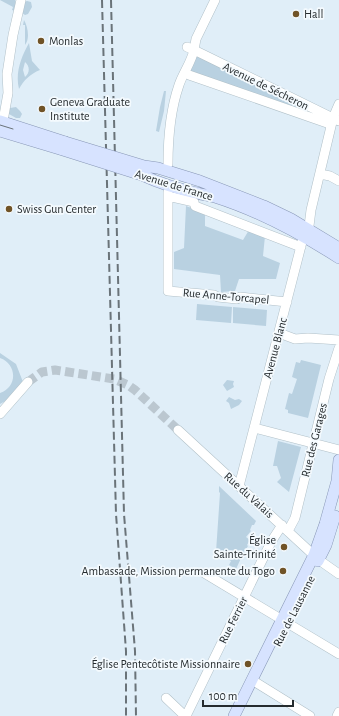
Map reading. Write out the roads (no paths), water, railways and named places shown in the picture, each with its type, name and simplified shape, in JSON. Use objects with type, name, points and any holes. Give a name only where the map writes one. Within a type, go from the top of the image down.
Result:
[{"type":"main road","name":"Avenue de France","points":[[1,128],[143,170],[154,180],[215,197],[270,218],[339,258]]},
{"type":"main road","name":"Avenue de France","points":[[143,170],[156,168],[200,181],[264,206],[296,223],[304,237],[339,248]]},
{"type":"main road","points":[[317,557],[338,478],[339,460]]},
{"type":"main road","points":[[234,716],[254,682],[317,557],[326,545],[339,502]]},
{"type":"main road","points":[[240,716],[254,682]]},
{"type":"street","points":[[1,128],[8,93],[7,74],[13,35],[21,0]]},
{"type":"street","points":[[168,164],[168,137],[180,83],[192,60],[190,49],[215,0]]},
{"type":"street","name":"Avenue de Sécheron","points":[[190,49],[333,121]]},
{"type":"street","points":[[185,72],[189,75],[333,121]]},
{"type":"street","name":"Avenue Blanc","points":[[239,486],[333,121],[339,104]]},
{"type":"street","points":[[320,174],[330,176],[339,181]]},
{"type":"street","name":"Avenue de France","points":[[170,194],[194,202],[195,206],[304,237]]},
{"type":"street","name":"Rue Anne-Torcapel","points":[[170,194],[168,291],[214,295],[232,299],[237,299],[240,297],[287,302]]},
{"type":"street","points":[[296,223],[311,210]]},
{"type":"street","points":[[279,333],[295,339],[308,338],[339,340]]},
{"type":"street","name":"Rue des Garages","points":[[285,528],[295,518],[329,379],[339,348]]},
{"type":"street","points":[[0,414],[28,382]]},
{"type":"street","points":[[255,428],[339,450]]},
{"type":"street","name":"Rue du Valais","points":[[178,430],[317,557],[339,574]]},
{"type":"street","name":"Rue Ferrier","points":[[186,716],[271,542],[285,528]]},
{"type":"street","points":[[204,573],[339,654]]},
{"type":"street","points":[[254,682],[310,716]]},
{"type":"street","points":[[166,698],[186,716]]},
{"type":"street","points":[[337,716],[339,712]]},
{"type":"tunnel","points":[[28,382],[42,372],[55,370],[114,379],[135,390],[178,430]]},
{"type":"tram line","points":[[0,125],[13,129]]},
{"type":"railway","points":[[102,0],[116,514],[126,651],[126,716]]},
{"type":"railway","points":[[111,0],[124,514],[135,651],[136,716]]},
{"type":"place","name":"Hall","points":[[296,14]]},
{"type":"place","name":"Monlas","points":[[41,41]]},
{"type":"place","name":"Geneva Graduate Institute","points":[[42,109]]},
{"type":"place","name":"Swiss Gun Center","points":[[9,209]]},
{"type":"place","name":"Église Sainte-Trinité","points":[[284,547]]},
{"type":"place","name":"Ambassade, Mission permanente du Togo","points":[[283,571]]},
{"type":"place","name":"Église Pentecôtiste Missionnaire","points":[[248,664]]}]
